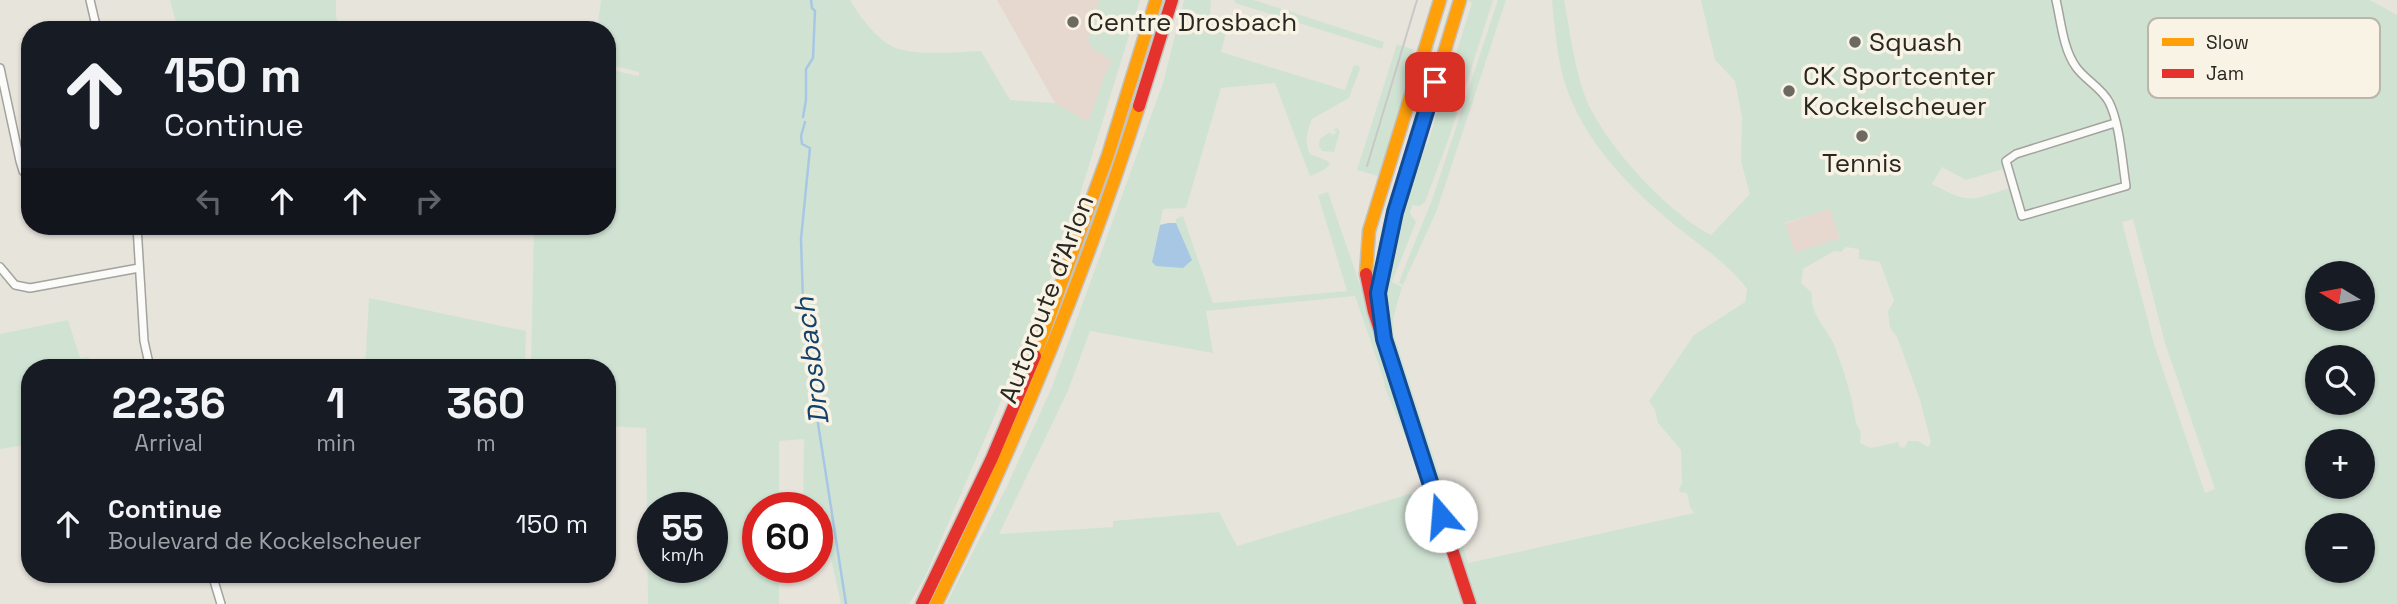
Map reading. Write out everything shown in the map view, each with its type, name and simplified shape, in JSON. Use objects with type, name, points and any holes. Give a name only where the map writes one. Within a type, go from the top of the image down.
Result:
[{"type":"main road","name":"Autoroute d'Arlon","points":[[922,604],[993,458],[1052,316],[1104,170],[1156,0]]},
{"type":"main road","name":"Autoroute d'Arlon","points":[[936,604],[1000,471],[1060,335],[1117,175],[1172,0]]},
{"type":"main road","points":[[1440,0],[1383,183],[1367,241],[1364,268],[1374,318],[1384,339],[1470,604]]},
{"type":"main road","points":[[1384,339],[1378,293],[1387,243],[1460,0]]},
{"type":"street","points":[[89,0],[95,21]]},
{"type":"street","points":[[2056,0],[2069,55],[2076,68],[2110,103],[2115,122],[2126,186],[2022,216],[2006,161],[2016,154],[2115,122]]},
{"type":"street","points":[[0,68],[21,164]]},
{"type":"street","points":[[137,235],[144,341],[148,359]]},
{"type":"street","points":[[0,267],[15,285],[30,288],[139,268]]},
{"type":"street","points":[[215,583],[221,604]]},
{"type":"shaded area","points":[[997,0],[1131,0],[1118,55],[1106,72],[1088,122],[1055,103]]},
{"type":"shaded area","points":[[1830,208],[1840,238],[1795,253],[1785,224]]},
{"type":"green space","points":[[170,0],[336,0],[337,21],[176,21]]},
{"type":"green space","points":[[601,0],[850,0],[871,29],[892,46],[930,53],[981,51],[1010,100],[1055,103],[1088,122],[1106,72],[1113,61],[1092,48],[1088,40],[1099,0],[1140,0],[1065,243],[996,413],[925,577],[909,604],[841,604],[833,567],[833,492],[803,492],[804,439],[779,441],[779,492],[742,492],[742,583],[779,583],[779,604],[648,604],[648,583],[728,583],[728,492],[647,492],[646,428],[616,426],[616,359],[531,359],[534,235],[616,235],[616,71],[639,76],[639,72],[616,66],[616,21],[598,21]]},
{"type":"green space","points":[[1184,0],[1211,0],[1210,15],[1228,24],[1221,52],[1345,90],[1353,67],[1359,66],[1349,98],[1312,119],[1307,137],[1310,154],[1330,164],[1310,176],[1275,83],[1221,88],[1186,208],[1163,209],[1152,262],[1191,260],[1176,223],[1176,219],[1183,216],[1213,303],[1347,291],[1318,195],[1328,192],[1388,366],[1425,489],[1423,491],[1462,604],[946,604],[1007,486],[1052,387],[1163,83]],"holes":[[[1355,296],[1423,490],[1237,546],[1219,512],[1113,521],[1113,527],[999,534],[1067,393],[1090,331],[1213,353],[1206,311]]]},
{"type":"green space","points":[[1234,0],[1254,0],[1384,42],[1382,49],[1235,3]]},
{"type":"green space","points":[[1467,0],[1493,0],[1449,138],[1425,202],[1420,206],[1412,205],[1410,213],[1416,222],[1392,282],[1402,287],[1393,319],[1394,335],[1468,563],[1694,513],[1687,493],[1680,492],[1679,488],[1682,483],[1681,450],[1658,423],[1655,410],[1649,401],[1694,335],[1745,302],[1747,289],[1721,262],[1636,190],[1619,173],[1590,134],[1577,114],[1561,69],[1552,0],[1564,0],[1581,85],[1606,134],[1657,193],[1694,225],[1711,235],[1750,194],[1741,162],[1742,117],[1735,81],[1715,60],[1701,0],[2370,0],[2397,15],[2397,604],[1477,604],[1381,306],[1384,270],[1416,162],[1428,142],[1472,3]],"holes":[[[1942,167],[1966,180],[2007,168],[2013,187],[1989,195],[1964,198],[1932,184]],[[1830,209],[1840,238],[1795,253],[1785,223]],[[2133,219],[2165,343],[2215,489],[2205,493],[2154,344],[2122,222]],[[1845,247],[1859,249],[1859,259],[1880,262],[1894,301],[1888,311],[1890,328],[1897,337],[1920,400],[1931,442],[1928,447],[1918,441],[1908,441],[1904,448],[1900,447],[1898,442],[1871,448],[1860,443],[1861,432],[1856,423],[1835,347],[1816,315],[1812,293],[1801,283],[1803,269],[1834,251],[1842,252]]]},
{"type":"green space","points":[[1498,0],[1506,0],[1437,210],[1403,285],[1399,283],[1402,274],[1432,200]]},
{"type":"green space","points":[[1397,44],[1412,49],[1417,57],[1381,177],[1357,170]]},
{"type":"green space","points":[[1334,129],[1340,131],[1334,152],[1322,151],[1319,146],[1320,139],[1330,132],[1332,135],[1336,133]]},
{"type":"green space","points":[[369,298],[526,331],[525,359],[365,359]]},
{"type":"green space","points":[[68,320],[80,358],[89,359],[21,359],[21,446],[0,449],[0,334]]},
{"type":"water","points":[[1176,223],[1192,260],[1183,268],[1156,266],[1152,262],[1160,225]]},
{"type":"waterway","name":"Drosbach","points":[[803,117],[806,69],[813,58],[815,11],[811,0]]},
{"type":"waterway","name":"Drosbach","points":[[805,122],[802,144],[810,148],[801,239],[804,333],[846,604]]},
{"type":"tram line","points":[[1367,166],[1417,0]]},
{"type":"traffic: slow","points":[[1035,356],[1108,155],[1156,0]]},
{"type":"traffic: slow","points":[[1366,274],[1369,231],[1440,0]]},
{"type":"traffic: slow","points":[[1380,318],[1378,293],[1387,243],[1460,0]]},
{"type":"traffic: slow","points":[[936,604],[994,482],[1047,359],[1118,170],[1139,106]]},
{"type":"traffic: jam","points":[[1139,106],[1172,0]]},
{"type":"traffic: jam","points":[[1366,274],[1374,312],[1470,604]]},
{"type":"traffic: jam","points":[[922,604],[992,458],[1035,356]]},
{"type":"place","name":"Centre Drosbach","points":[[1073,22]]},
{"type":"place","name":"Squash","points":[[1855,42]]},
{"type":"place","name":"CK Sportcenter Kockelscheuer","points":[[1789,91]]},
{"type":"place","name":"Tennis","points":[[1862,136]]},
{"type":"route","points":[[1435,82],[1395,212],[1378,293],[1384,339],[1441,516]]}]
